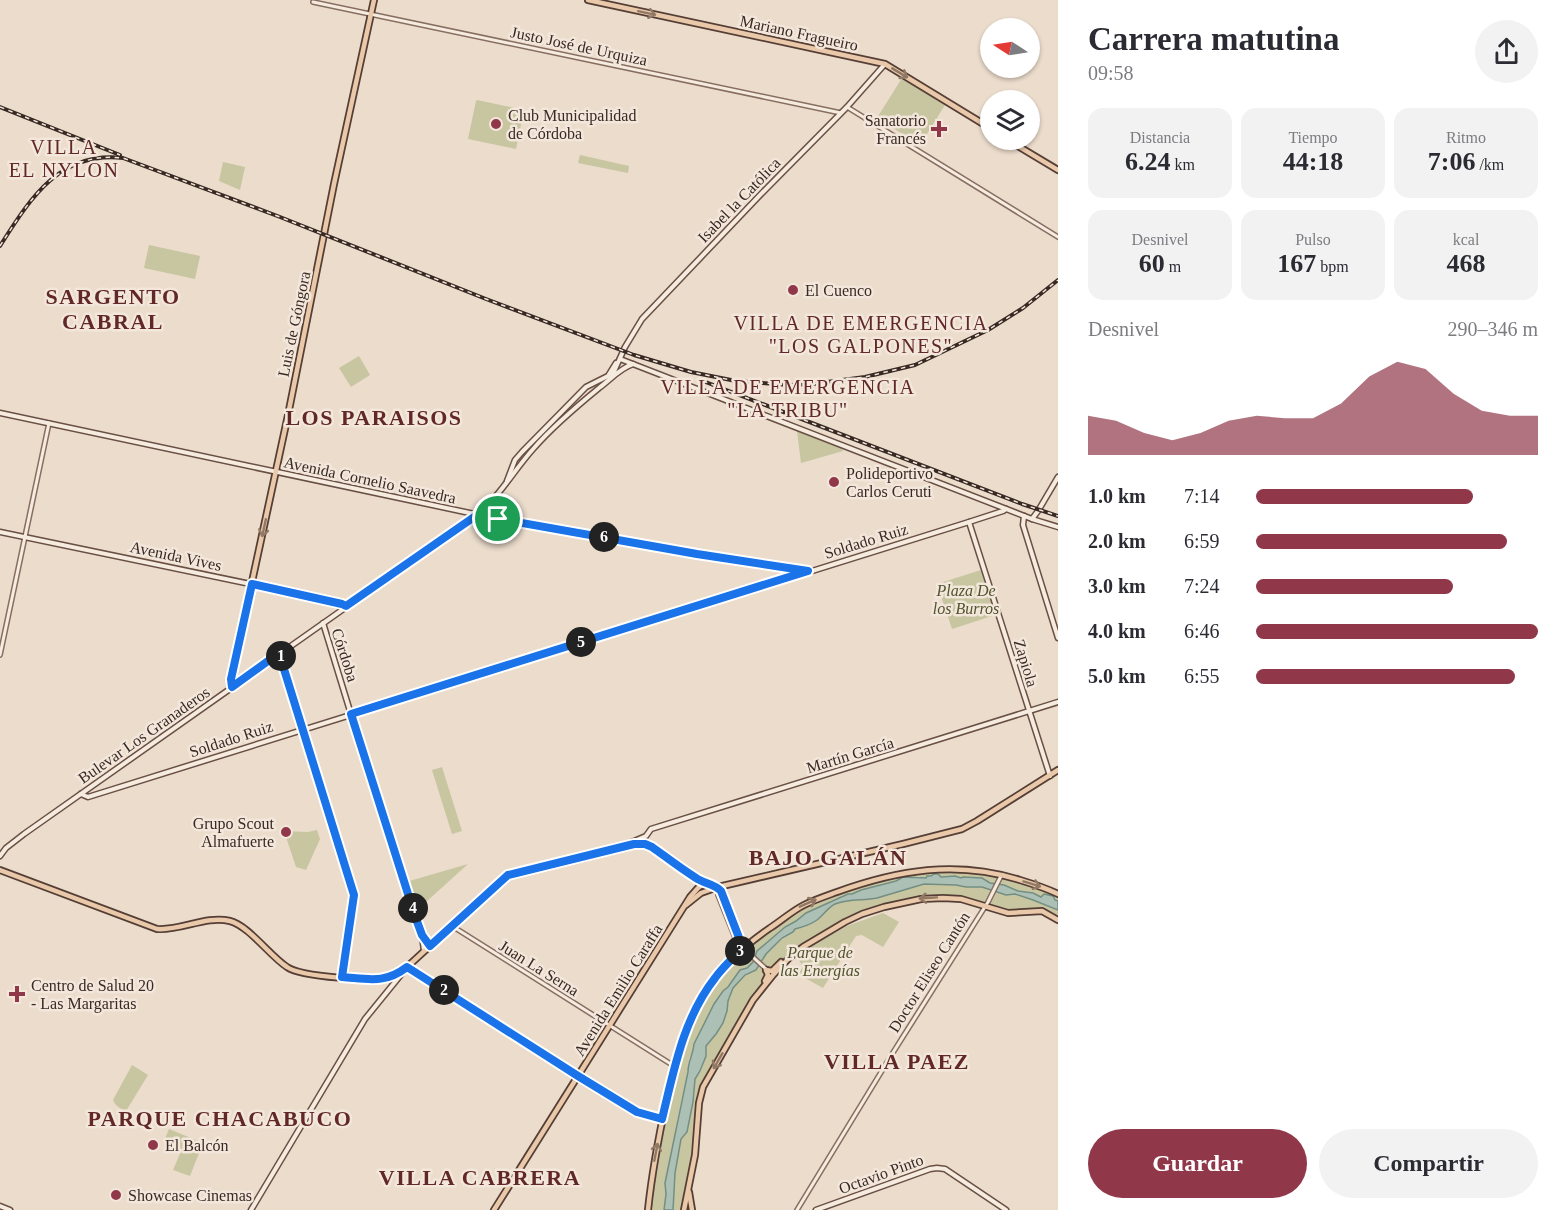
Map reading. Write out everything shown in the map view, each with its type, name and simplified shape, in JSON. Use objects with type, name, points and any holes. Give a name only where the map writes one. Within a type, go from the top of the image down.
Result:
[{"type":"main road","name":"Luis de Góngora","points":[[232,687],[231,679],[374,0]]},
{"type":"main road","name":"Mariano Fragueiro","points":[[588,0],[885,64],[980,122]]},
{"type":"main road","name":"Isabel la Católica","points":[[620,359],[642,319],[841,113],[885,64]]},
{"type":"main road","points":[[1025,150],[1058,170]]},
{"type":"main road","points":[[620,359],[1037,521],[1058,527]]},
{"type":"main road","name":"Bulevar Los Granaderos","points":[[610,378],[620,359]]},
{"type":"main road","name":"Bulevar Los Granaderos","points":[[506,484],[515,460],[522,452],[586,387],[608,376],[620,359]]},
{"type":"main road","name":"Bulevar Los Granaderos","points":[[0,856],[24,834],[477,515],[547,434],[610,378],[633,364]]},
{"type":"main road","name":"Avenida Cornelio Saavedra","points":[[0,413],[477,515],[808,571]]},
{"type":"main road","points":[[1032,519],[1058,477]]},
{"type":"main road","name":"Soldado Ruiz","points":[[81,794],[88,797],[1006,509]]},
{"type":"main road","points":[[1037,521],[1038,511]]},
{"type":"main road","points":[[1024,516],[1023,525],[1058,638]]},
{"type":"main road","name":"Zapiola","points":[[969,522],[1050,776]]},
{"type":"main road","name":"Avenida Vives","points":[[0,532],[252,584],[346,606]]},
{"type":"main road","name":"Córdoba","points":[[322,623],[422,935],[424,951]]},
{"type":"main road","points":[[279,653],[354,895],[342,977]]},
{"type":"main road","name":"Martín García","points":[[622,846],[646,836],[649,830],[1058,702]]},
{"type":"main road","name":"Avenida Emilio Caraffa","points":[[686,904],[701,893],[718,887],[962,829],[1058,770]]},
{"type":"main road","points":[[0,870],[157,928],[171,928],[216,920],[232,922],[243,928],[284,965],[294,971],[371,980],[390,978],[399,974],[508,875],[639,843],[647,845],[697,879],[718,887]]},
{"type":"main road","points":[[648,1210],[662,1119],[684,1035],[702,996],[721,970],[759,935],[803,905],[874,879],[925,870],[967,870],[1001,876],[1039,886],[1058,894]]},
{"type":"main road","points":[[697,879],[698,888]]},
{"type":"main road","name":"Avenida Emilio Caraffa","points":[[494,1210],[686,904],[698,888],[705,883]]},
{"type":"main road","points":[[730,1039],[748,1002],[767,978],[767,970],[774,969],[792,952],[862,914],[929,898],[987,904],[1008,913],[1042,911],[1058,920]]},
{"type":"main road","name":"Córdoba","points":[[422,935],[430,946]]},
{"type":"main road","points":[[684,1210],[695,1155],[702,1090],[753,1000],[778,969],[803,946]]},
{"type":"main road","points":[[251,1210],[365,1019],[407,967]]},
{"type":"main road","points":[[390,978],[394,985]]},
{"type":"main road","name":"Octavio Pinto","points":[[816,1210],[930,1168],[942,1168],[953,1174],[1006,1210]]},
{"type":"main road","points":[[689,1189],[692,1210]]},
{"type":"main road","points":[[0,1206],[10,1210]]},
{"type":"street","name":"Justo José de Urquiza","points":[[313,2],[841,113]]},
{"type":"street","points":[[846,107],[1058,237]]},
{"type":"street","points":[[0,655],[50,423]]},
{"type":"street","name":"Doctor Eliseo Cantón","points":[[797,1210],[987,904],[1001,876]]},
{"type":"street","points":[[718,887],[723,893],[745,949],[767,970]]},
{"type":"street","name":"Juan La Serna","points":[[452,927],[675,1067]]},
{"type":"street","points":[[407,967],[641,1114],[662,1119]]},
{"type":"green space","points":[[902,78],[945,105],[920,145],[877,118]]},
{"type":"green space","name":"Club Municipalidad de Córdoba","points":[[477,100],[524,110],[516,149],[468,139]]},
{"type":"green space","points":[[580,155],[629,166],[628,173],[578,163]]},
{"type":"green space","points":[[223,162],[245,167],[240,190],[219,181]]},
{"type":"green space","points":[[149,245],[200,256],[195,279],[144,268]]},
{"type":"green space","points":[[359,356],[370,375],[351,387],[339,368]]},
{"type":"green space","points":[[797,431],[842,448],[843,451],[801,463]]},
{"type":"green space","name":"Plaza De los Burros","points":[[981,570],[995,615],[952,629],[937,584]]},
{"type":"green space","points":[[442,767],[462,831],[452,834],[432,770]]},
{"type":"green space","points":[[317,830],[320,839],[306,870],[296,867],[284,831]]},
{"type":"green space","points":[[468,864],[416,911],[406,882]]},
{"type":"green space","points":[[918,870],[995,873],[1058,894],[1058,901],[990,883],[982,878],[903,877],[826,904],[785,927],[757,951],[753,962],[747,968],[740,970],[723,991],[694,1044],[689,1059],[665,1183],[664,1210],[648,1210],[662,1120],[684,1035],[710,985],[743,948],[801,906],[865,882]]},
{"type":"green space","points":[[924,884],[982,887],[1006,895],[1015,894],[1058,910],[1058,920],[1047,913],[1008,913],[961,899],[929,898],[862,914],[790,957],[753,1000],[703,1087],[695,1155],[684,1210],[673,1210],[675,1173],[681,1139],[687,1132],[695,1079],[701,1071],[706,1056],[706,1046],[723,1023],[728,1000],[739,980],[750,973],[782,939],[795,929],[817,920],[835,904],[877,898]]},
{"type":"green space","name":"Parque de las Energías","points":[[883,913],[899,922],[883,947],[862,935],[856,936],[823,988],[798,974],[803,967],[796,955],[847,926]]},
{"type":"green space","points":[[132,1065],[148,1075],[126,1111],[117,1106],[113,1100]]},
{"type":"green space","points":[[169,1129],[203,1143],[190,1176],[173,1170],[182,1149],[164,1141]]},
{"type":"shaded area","points":[[934,874],[941,877],[982,878],[990,883],[1041,897],[1044,894],[1053,896],[1058,901],[1058,910],[1015,894],[1006,895],[982,887],[924,884],[877,898],[835,904],[814,922],[795,929],[782,938],[766,954],[756,970],[745,975],[733,988],[723,1023],[706,1046],[706,1056],[695,1079],[687,1132],[681,1139],[675,1173],[673,1210],[664,1210],[665,1183],[694,1044],[723,991],[740,970],[747,968],[753,962],[757,951],[785,927],[806,913],[848,894],[903,877],[926,878]]},
{"type":"railway","points":[[0,107],[120,155]]},
{"type":"railway","points":[[0,246],[35,196],[64,170],[81,162],[101,158],[123,158],[634,355],[691,372],[736,381],[790,385],[865,377],[915,365],[988,330],[1023,308],[1058,280]]},
{"type":"railway","points":[[703,381],[1058,516]]},
{"type":"place","name":"Club Municipalidad de Córdoba","points":[[496,124]]},
{"type":"place","name":"Sanatorio Francés","points":[[939,129]]},
{"type":"place","name":"El Cuenco","points":[[793,290]]},
{"type":"place","name":"Polideportivo Carlos Ceruti","points":[[834,482]]},
{"type":"place","name":"Grupo Scout Almafuerte","points":[[286,832]]},
{"type":"place","name":"Centro de Salud 20 - Las Margaritas","points":[[17,994]]},
{"type":"place","name":"El Balcón","points":[[153,1145]]},
{"type":"place","name":"Showcase Cinemas","points":[[116,1195]]},
{"type":"district","name":"VILLA EL NYLON","points":[[64,158]]},
{"type":"district","name":"SARGENTO CABRAL","points":[[113,308]]},
{"type":"district","name":"VILLA DE EMERGENCIA \"LOS GALPONES\"","points":[[861,334]]},
{"type":"district","name":"VILLA DE EMERGENCIA \"LA TRIBU\"","points":[[788,398]]},
{"type":"district","name":"LOS PARAISOS","points":[[374,417]]},
{"type":"district","name":"BAJO GALÁN","points":[[828,857]]},
{"type":"district","name":"VILLA PAEZ","points":[[897,1061]]},
{"type":"district","name":"PARQUE CHACABUCO","points":[[220,1118]]},
{"type":"district","name":"VILLA CABRERA","points":[[480,1177]]},
{"type":"route","points":[[477,515],[498,519],[808,571],[351,714],[415,916],[422,935],[430,946],[505,877],[514,872],[639,843],[652,847],[697,879],[718,887],[723,893],[743,948],[716,976],[702,996],[691,1019],[684,1035],[662,1119],[637,1112],[407,967],[395,976],[381,979],[342,977],[354,895],[279,653],[232,687],[231,679],[252,584],[346,606],[365,595],[477,515]]}]
